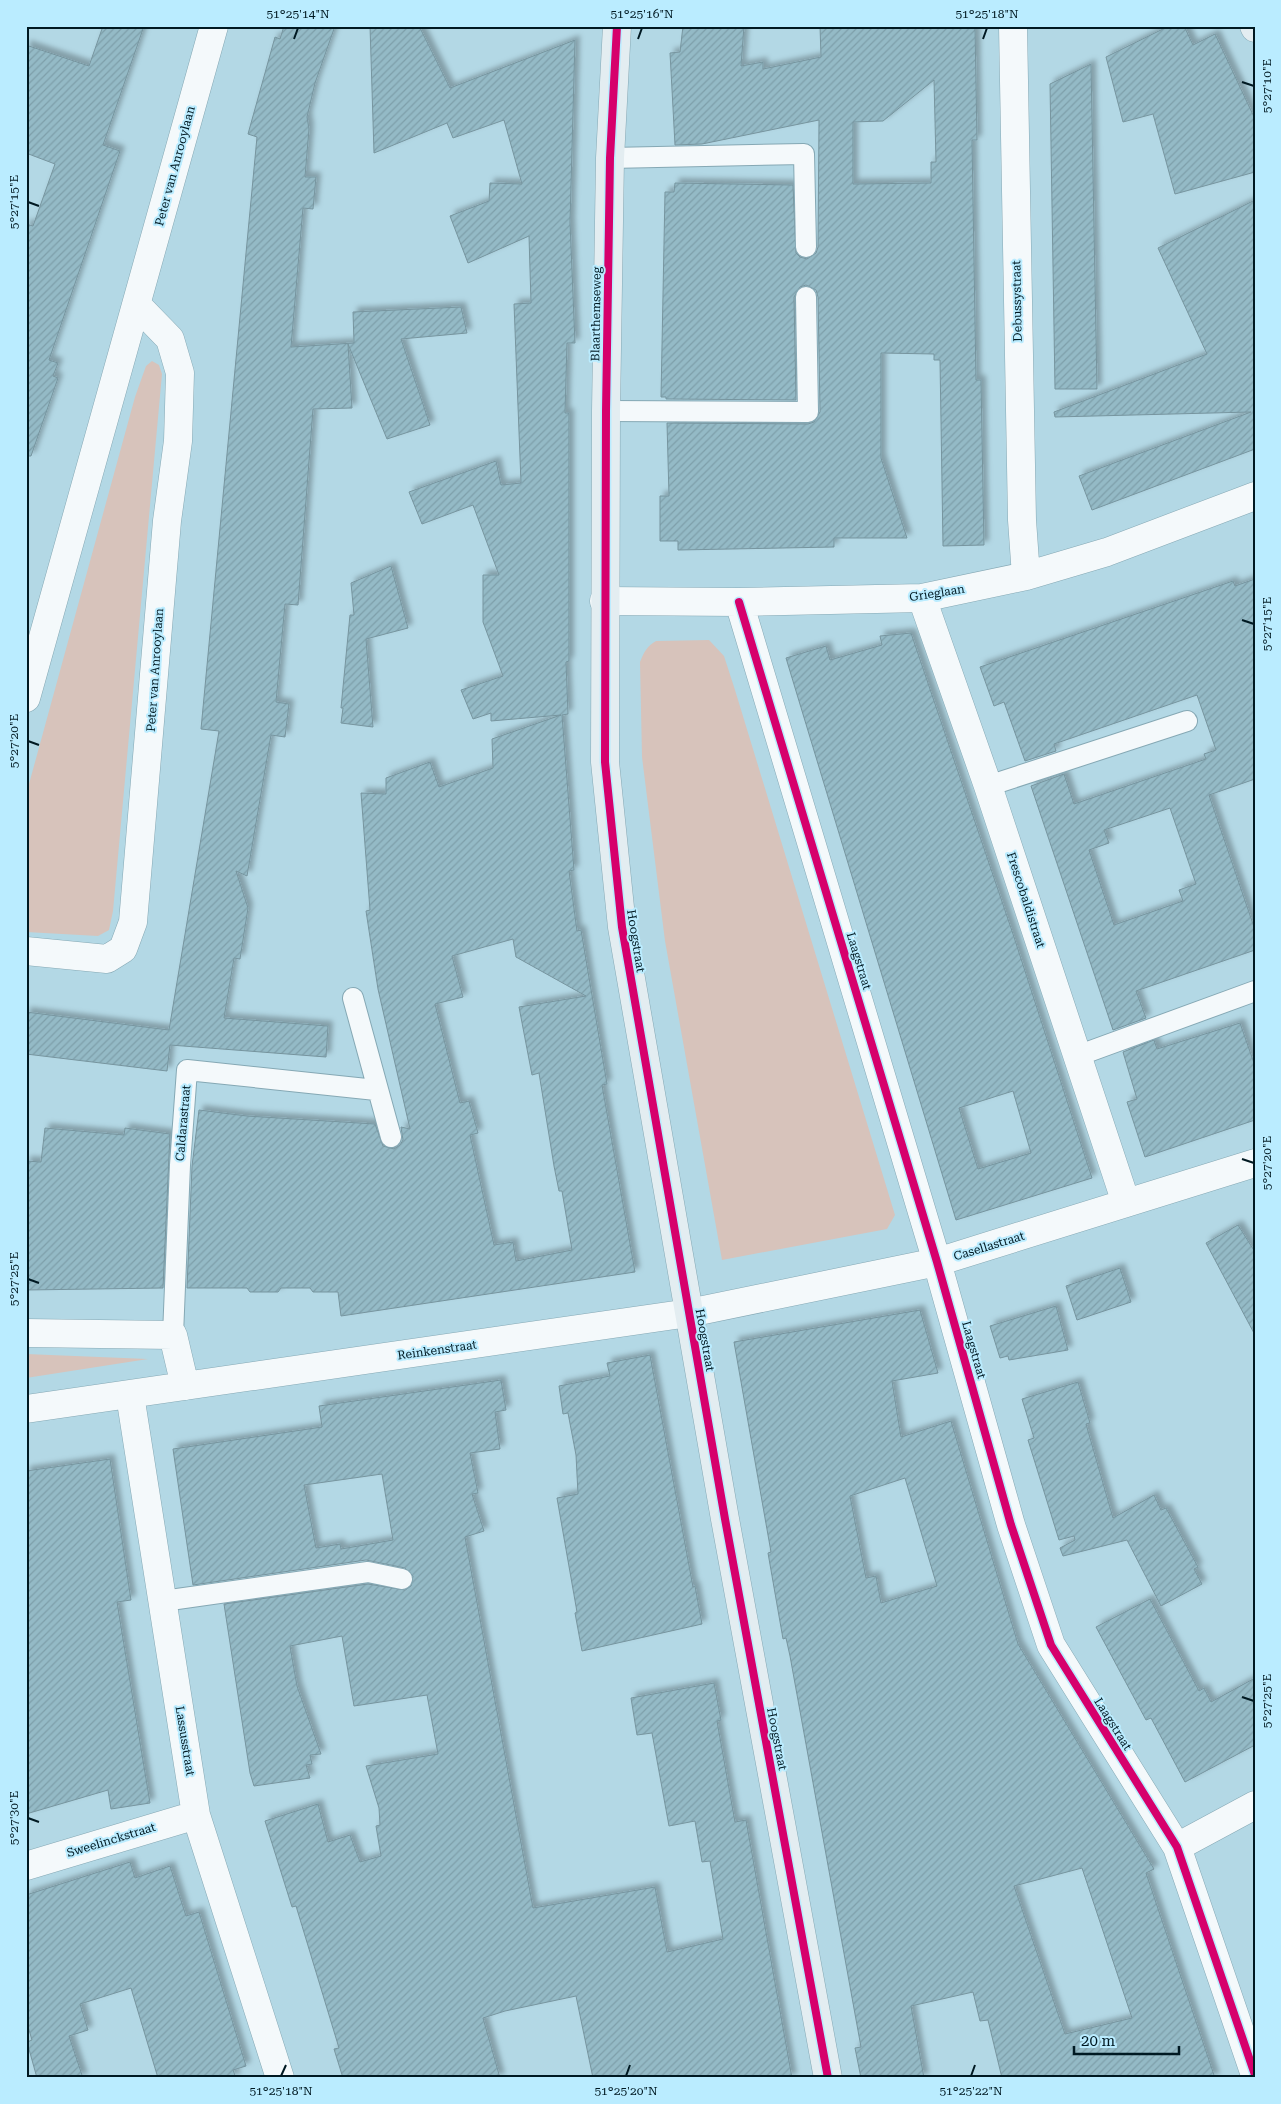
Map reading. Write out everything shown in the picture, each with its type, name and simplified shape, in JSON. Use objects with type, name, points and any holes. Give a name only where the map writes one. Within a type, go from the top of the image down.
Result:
[{"type":"street","name":"Peter van Anrooylaan","points":[[26,698],[214,26]]},
{"type":"street","name":"Blaarthemseweg","points":[[604,601],[610,158],[617,26]]},
{"type":"street","name":"Debussystraat","points":[[1013,26],[1021,511],[1026,576]]},
{"type":"street","name":"Peter van Anrooylaan","points":[[26,951],[107,959],[124,949],[133,922],[167,521],[178,441],[180,373],[170,339],[137,305]]},
{"type":"street","name":"Grieglaan","points":[[604,601],[739,602],[922,598],[1026,576],[1107,552],[1255,496]]},
{"type":"street","name":"Frescobaldistraat","points":[[922,598],[988,786],[1126,1203]]},
{"type":"street","name":"Hoogstraat","points":[[604,601],[604,762],[622,927],[725,1519],[828,2078]]},
{"type":"street","name":"Laagstraat","points":[[739,602],[937,1262],[1011,1525],[1051,1645],[1177,1847],[1255,2075]]},
{"type":"street","name":"Casellastraat","points":[[689,1313],[937,1262],[1255,1163]]},
{"type":"street","name":"Reinkenstraat","points":[[26,1409],[689,1313]]},
{"type":"street","points":[[26,1332],[173,1335],[185,1386]]},
{"type":"street","name":"Lassusstraat","points":[[130,1395],[196,1815],[280,2078]]},
{"type":"street","points":[[1177,1847],[1255,1805]]},
{"type":"street","name":"Sweelinckstraat","points":[[26,1866],[196,1815]]},
{"type":"lane","points":[[610,158],[804,154],[806,247]]},
{"type":"lane","points":[[606,411],[808,412],[806,297]]},
{"type":"lane","points":[[988,786],[1187,721]]},
{"type":"lane","points":[[1077,1056],[1255,991]]},
{"type":"lane","points":[[354,998],[376,1090],[391,1137]]},
{"type":"lane","name":"Caldarastraat","points":[[173,1335],[180,1165],[187,1070],[376,1090]]},
{"type":"lane","points":[[163,1601],[368,1572],[402,1579]]},
{"type":"shaded area","points":[[152,361],[159,365],[162,374],[113,911],[109,930],[98,936],[26,932],[26,795],[135,397],[146,366]]},
{"type":"shaded area","points":[[709,640],[724,656],[735,690],[895,1215],[887,1229],[722,1260],[665,941],[642,757],[640,662],[646,650],[656,641]]},
{"type":"shaded area","points":[[26,1354],[148,1359],[26,1378]]},
{"type":"building","points":[[103,26],[144,26],[103,145],[120,151],[49,360],[58,363],[53,376],[58,378],[31,456],[26,456],[26,224],[33,226],[55,164],[26,153],[26,45],[89,66]]},
{"type":"building","points":[[284,26],[335,26],[315,83],[307,117],[309,129],[305,177],[316,177],[313,209],[303,208],[291,347],[354,343],[353,312],[461,307],[467,333],[401,339],[430,425],[387,439],[348,344],[352,408],[313,409],[298,605],[285,604],[276,702],[289,704],[285,737],[271,735],[247,876],[236,871],[248,908],[240,959],[234,958],[224,1018],[328,1026],[326,1057],[170,1045],[167,1071],[26,1054],[26,1012],[169,1030],[219,731],[201,729],[257,137],[248,134],[275,37],[280,39]]},
{"type":"building","points":[[370,26],[419,26],[450,88],[575,40],[570,222],[575,343],[567,343],[565,413],[569,413],[569,661],[566,662],[568,714],[562,715],[574,870],[569,871],[577,931],[581,930],[607,1084],[602,1085],[635,1272],[341,1316],[338,1292],[313,1292],[310,1288],[281,1288],[278,1292],[250,1292],[247,1288],[187,1288],[192,1166],[199,1110],[247,1116],[375,1124],[383,1146],[394,1149],[400,1145],[403,1140],[401,1127],[410,1129],[378,989],[366,911],[370,910],[361,793],[386,794],[386,778],[430,762],[439,787],[493,768],[492,739],[561,715],[491,721],[491,713],[473,719],[461,690],[503,676],[483,622],[483,575],[499,575],[473,505],[422,524],[409,492],[496,461],[501,485],[521,483],[514,304],[531,303],[529,236],[468,263],[450,216],[489,201],[490,183],[522,184],[504,120],[453,138],[447,123],[374,153]],"holes":[[[513,939],[516,957],[586,996],[519,1007],[532,1075],[539,1073],[554,1166],[559,1191],[562,1191],[572,1250],[516,1261],[513,1242],[494,1245],[470,1135],[478,1133],[469,1101],[460,1103],[435,1004],[463,997],[452,956]]]},
{"type":"building","points":[[683,26],[744,26],[741,66],[763,62],[763,69],[821,57],[820,26],[975,26],[977,140],[972,140],[976,380],[981,380],[984,545],[943,546],[940,360],[934,360],[934,354],[881,353],[881,458],[907,538],[834,538],[834,547],[678,550],[678,541],[660,541],[660,496],[669,496],[667,423],[808,424],[814,422],[820,412],[818,297],[816,290],[806,285],[800,287],[794,297],[796,400],[666,399],[666,397],[661,397],[665,192],[674,192],[675,183],[793,185],[796,253],[800,257],[807,259],[816,253],[818,247],[819,120],[702,144],[675,145],[670,53],[680,52]],"holes":[[[934,80],[936,162],[931,162],[931,183],[853,184],[853,122],[883,121]]]},
{"type":"building","points":[[1169,26],[1184,26],[1193,45],[1215,34],[1255,119],[1255,172],[1175,194],[1153,114],[1123,122],[1106,57]]},
{"type":"building","points":[[1091,64],[1097,389],[1055,389],[1050,84]]},
{"type":"building","points":[[1255,200],[1255,449],[1092,510],[1079,476],[1251,412],[1055,417],[1054,412],[1207,354],[1158,248]]},
{"type":"building","points":[[391,566],[408,628],[366,639],[373,727],[341,723],[350,615],[354,615],[351,583]]},
{"type":"building","points":[[1255,579],[1255,779],[1209,795],[1255,930],[1255,950],[1136,991],[1146,1018],[1113,1030],[1031,786],[1064,774],[1074,804],[1206,759],[1204,754],[1216,750],[1197,695],[1054,744],[1056,751],[1025,761],[1004,702],[994,706],[980,667],[1233,581],[1235,586]],"holes":[[[1170,808],[1196,884],[1179,890],[1183,901],[1114,925],[1089,850],[1109,843],[1104,830]]]},
{"type":"building","points":[[911,633],[1013,934],[1092,1178],[956,1220],[786,658],[826,646],[830,660],[882,645],[880,636]],"holes":[[[1013,1091],[1031,1153],[978,1169],[959,1108]]]},
{"type":"building","points":[[1240,1023],[1255,1066],[1255,1120],[1145,1157],[1127,1102],[1137,1099],[1123,1052],[1154,1040],[1157,1049]]},
{"type":"building","points":[[45,1128],[124,1135],[125,1128],[170,1134],[163,1288],[26,1290],[26,1161],[41,1162]]},
{"type":"building","points":[[1238,1225],[1255,1252],[1255,1335],[1206,1243]]},
{"type":"building","points":[[1120,1268],[1131,1302],[1077,1320],[1066,1286]]},
{"type":"building","points":[[1056,1306],[1068,1350],[1009,1360],[1008,1356],[1000,1358],[990,1326]]},
{"type":"building","points":[[920,1310],[938,1373],[892,1381],[901,1437],[951,1421],[1018,1644],[1154,1869],[1146,1873],[1215,2078],[1002,2078],[988,2020],[980,2021],[973,1992],[911,2006],[924,2078],[861,2078],[855,2048],[861,2047],[790,1656],[786,1638],[783,1639],[768,1553],[771,1552],[734,1342]],"holes":[[[905,1478],[937,1586],[881,1603],[876,1576],[866,1578],[850,1496]],[[1082,1868],[1132,2018],[1065,2034],[1014,1886]]]},
{"type":"building","points":[[650,1355],[693,1587],[695,1586],[702,1624],[582,1651],[557,1498],[578,1494],[576,1455],[568,1413],[563,1414],[559,1386],[610,1376],[607,1363]]},
{"type":"building","points":[[501,1380],[506,1410],[495,1412],[500,1449],[470,1453],[478,1493],[472,1494],[484,1531],[465,1537],[533,1908],[655,1887],[667,1952],[723,1939],[710,1861],[702,1862],[695,1821],[669,1826],[652,1733],[637,1735],[631,1698],[714,1683],[721,1720],[717,1721],[735,1822],[746,1820],[792,2078],[593,2078],[576,1996],[505,2011],[483,2018],[500,2078],[343,2078],[334,2049],[339,2048],[296,1906],[292,1907],[265,1821],[318,1804],[328,1842],[350,1835],[360,1862],[381,1856],[376,1826],[380,1825],[379,1808],[366,1766],[438,1754],[427,1695],[354,1706],[342,1636],[290,1646],[297,1686],[321,1754],[310,1755],[312,1764],[306,1765],[310,1778],[254,1786],[250,1773],[224,1604],[368,1584],[405,1590],[411,1586],[413,1576],[405,1568],[366,1560],[193,1585],[173,1449],[322,1427],[319,1406]],"holes":[[[382,1474],[393,1540],[341,1549],[340,1544],[316,1548],[304,1485]]]},
{"type":"building","points":[[1078,1382],[1090,1423],[1086,1424],[1113,1518],[1154,1495],[1161,1510],[1166,1508],[1198,1567],[1194,1569],[1202,1584],[1161,1606],[1127,1540],[1063,1556],[1060,1548],[1075,1540],[1074,1536],[1059,1540],[1028,1440],[1034,1438],[1022,1399]]},
{"type":"building","points":[[110,1459],[131,1600],[117,1602],[150,1803],[111,1809],[108,1790],[26,1814],[26,1471]]},
{"type":"building","points":[[1150,1599],[1199,1691],[1204,1688],[1211,1702],[1255,1678],[1255,1745],[1185,1782],[1151,1718],[1146,1720],[1096,1627]]},
{"type":"building","points":[[130,1862],[135,1878],[170,1866],[186,1916],[199,1912],[246,2066],[233,2070],[236,2078],[158,2078],[131,1988],[80,2004],[88,2030],[69,2036],[83,2078],[37,2078],[27,2042],[32,2040],[26,2020],[26,1895]]},
{"type":"cycle path","points":[[617,26],[610,158],[606,411],[605,762],[622,927],[725,1519],[828,2078]]},
{"type":"cycle path","points":[[739,602],[937,1262],[1011,1525],[1051,1645],[1177,1847],[1255,2075]]}]
